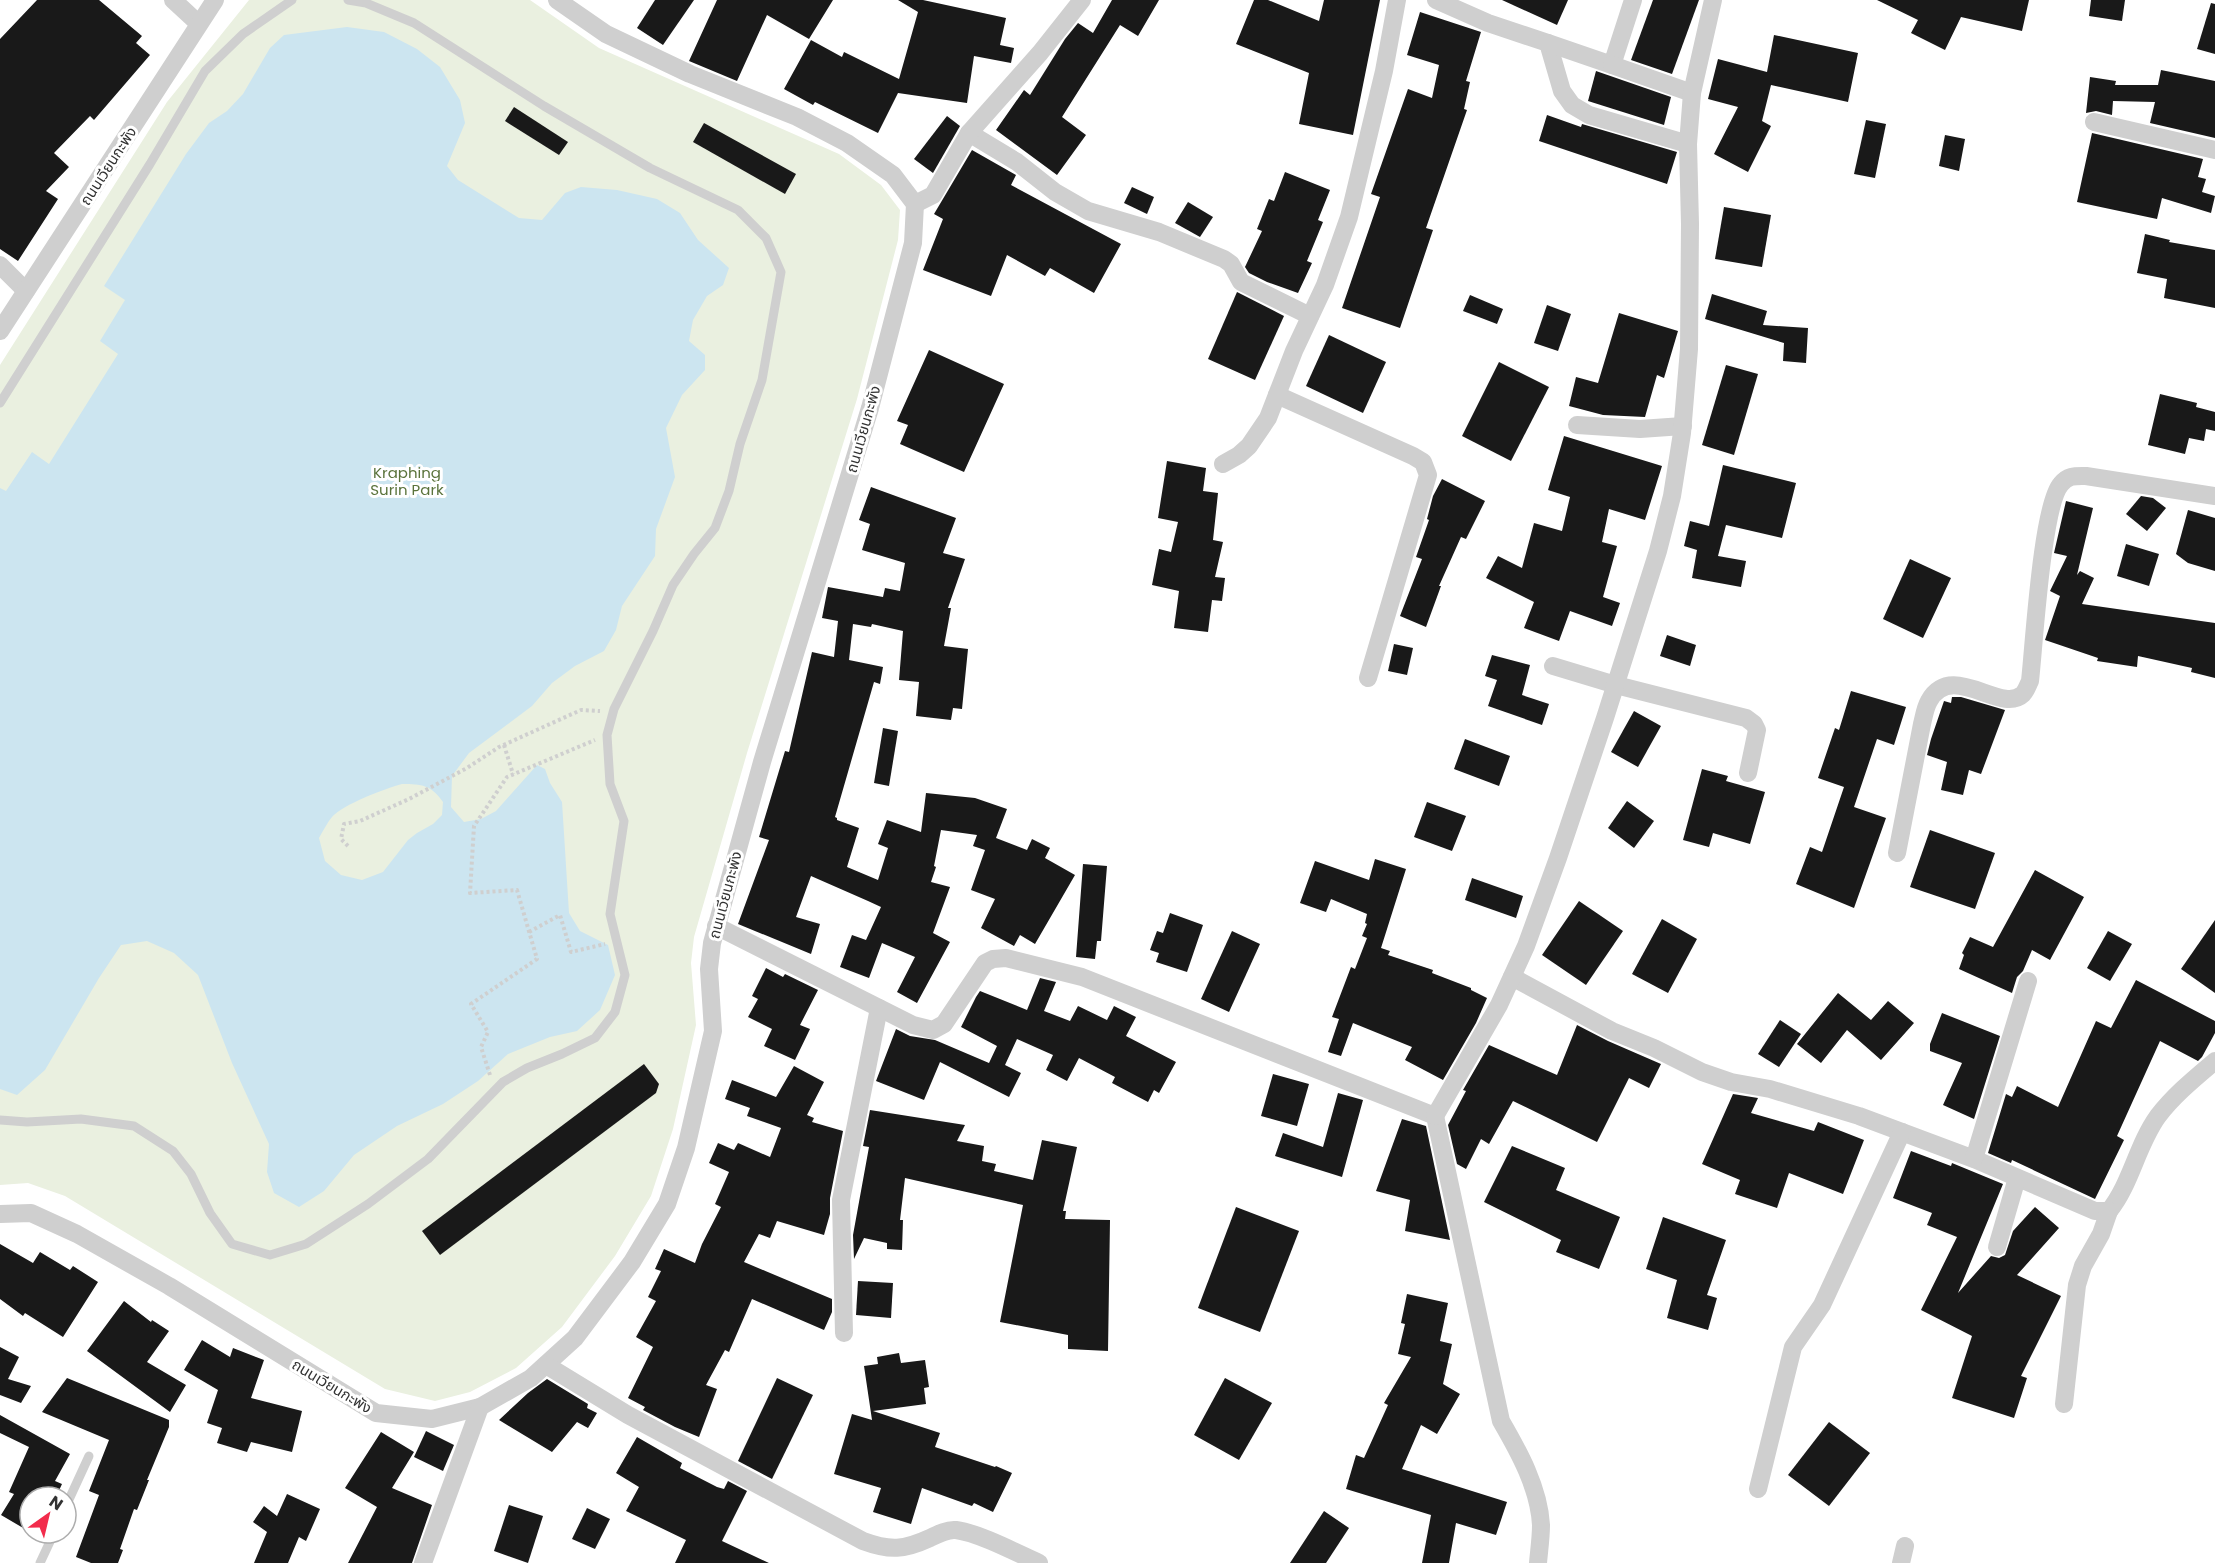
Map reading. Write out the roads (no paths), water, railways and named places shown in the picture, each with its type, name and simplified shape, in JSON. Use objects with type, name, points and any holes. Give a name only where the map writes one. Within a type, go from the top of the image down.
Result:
[{"type":"street","points":[[173,0],[199,24]]},
{"type":"street","name":"ถนนเวียนกะพัง","points":[[0,331],[215,0]]},
{"type":"street","points":[[557,0],[606,34],[690,74],[797,117],[847,143],[892,175],[915,204],[933,195],[969,133],[1040,53],[1082,0]]},
{"type":"street","points":[[1223,464],[1249,446],[1268,418],[1294,351],[1325,285],[1349,217],[1384,71],[1397,0]]},
{"type":"street","points":[[1436,0],[1488,23],[1692,93]]},
{"type":"street","points":[[1612,65],[1633,0]]},
{"type":"street","points":[[1538,1563],[1541,1525],[1532,1483],[1519,1452],[1500,1420],[1435,1116],[1499,1005],[1526,946],[1616,685],[1658,551],[1672,496],[1683,426],[1689,349],[1688,144],[1692,93],[1713,0]]},
{"type":"street","points":[[1548,43],[1562,91],[1572,105],[1589,115],[1688,144]]},
{"type":"street","points":[[2094,122],[2215,150]]},
{"type":"street","points":[[969,133],[1017,162],[1055,192],[1088,211],[1159,232],[1224,259],[1231,264],[1240,282],[1310,316]]},
{"type":"street","name":"ถนนเวียนกะพัง","points":[[0,1214],[31,1213],[77,1234],[169,1286],[376,1413],[432,1419],[480,1407],[531,1378],[575,1338],[632,1262],[667,1203],[686,1148],[713,1030],[708,969],[716,926],[762,762],[870,408],[913,243],[915,204]]},
{"type":"street","points":[[0,265],[26,291]]},
{"type":"street","points":[[1277,395],[1413,456],[1423,462],[1428,475],[1368,678]]},
{"type":"street","points":[[1577,425],[1640,429],[1683,426]]},
{"type":"street","points":[[1896,853],[1922,723],[1928,703],[1936,691],[1949,685],[1962,686],[2012,699],[2023,694],[2030,681],[2043,558],[2053,501],[2059,485],[2069,476],[2086,476],[2215,496]]},
{"type":"street","points":[[1553,666],[1616,685],[1736,715],[1754,724],[1757,730],[1748,773]]},
{"type":"street","points":[[716,926],[913,1025],[933,1030],[944,1024],[985,963],[993,959],[1006,958],[1082,977],[1435,1116]]},
{"type":"street","points":[[1512,977],[1612,1031],[1654,1048],[1702,1072],[1731,1082],[1770,1089],[1826,1105],[1974,1159],[2095,1211],[2109,1211]]},
{"type":"street","points":[[1974,1159],[2028,981]]},
{"type":"street","points":[[844,1333],[841,1200],[879,1008]]},
{"type":"street","points":[[2064,1404],[2077,1285],[2083,1266],[2158,1117],[2181,1091],[2215,1061]]},
{"type":"street","points":[[1758,1489],[1793,1347],[1822,1305],[1902,1132]]},
{"type":"street","points":[[1996,1247],[2017,1178]]},
{"type":"street","points":[[546,1365],[628,1415],[863,1541],[882,1548],[901,1549],[940,1533],[956,1530],[974,1535],[1039,1563]]},
{"type":"street","points":[[423,1563],[480,1407]]},
{"type":"lane","points":[[0,403],[205,71],[243,34],[292,0]]},
{"type":"lane","points":[[0,1120],[27,1122],[81,1119],[134,1126],[173,1151],[191,1174],[210,1213],[232,1244],[270,1255],[306,1244],[368,1204],[428,1159],[503,1082],[527,1068],[595,1038],[615,1012],[626,975],[610,914],[624,821],[610,784],[607,735],[613,713],[673,585],[715,528],[719,519],[729,491],[740,444],[762,380],[781,272],[766,238],[738,210],[640,163],[544,106],[414,23],[366,3],[348,0]]},
{"type":"lane","points":[[76,1485],[89,1456]]},
{"type":"lane","points":[[40,1563],[48,1545]]},
{"type":"water","points":[[347,27],[384,32],[417,49],[440,67],[460,100],[465,123],[447,166],[458,180],[519,218],[542,220],[565,193],[581,187],[617,190],[657,199],[680,213],[698,240],[729,268],[723,285],[707,296],[693,320],[689,341],[705,355],[705,370],[682,395],[666,428],[675,477],[656,529],[655,556],[622,606],[616,630],[604,651],[575,666],[552,683],[532,706],[469,753],[452,776],[451,807],[464,822],[481,819],[496,811],[537,765],[545,769],[550,783],[562,802],[569,913],[580,931],[608,945],[615,975],[600,1010],[577,1031],[550,1037],[508,1054],[478,1081],[443,1104],[397,1126],[354,1155],[324,1191],[299,1207],[274,1193],[267,1172],[269,1144],[232,1063],[198,975],[174,953],[147,941],[121,945],[45,1070],[17,1095],[0,1089],[0,488],[6,491],[32,452],[49,464],[118,354],[100,341],[125,300],[104,286],[186,154],[209,123],[227,111],[243,94],[270,48],[284,35]],"holes":[[[402,784],[421,785],[434,792],[443,802],[442,815],[433,824],[408,840],[383,872],[362,880],[341,875],[325,861],[319,838],[327,824],[345,807]]]},
{"type":"park label","name":"Kraphing Surin Park","points":[[407,480]]}]
